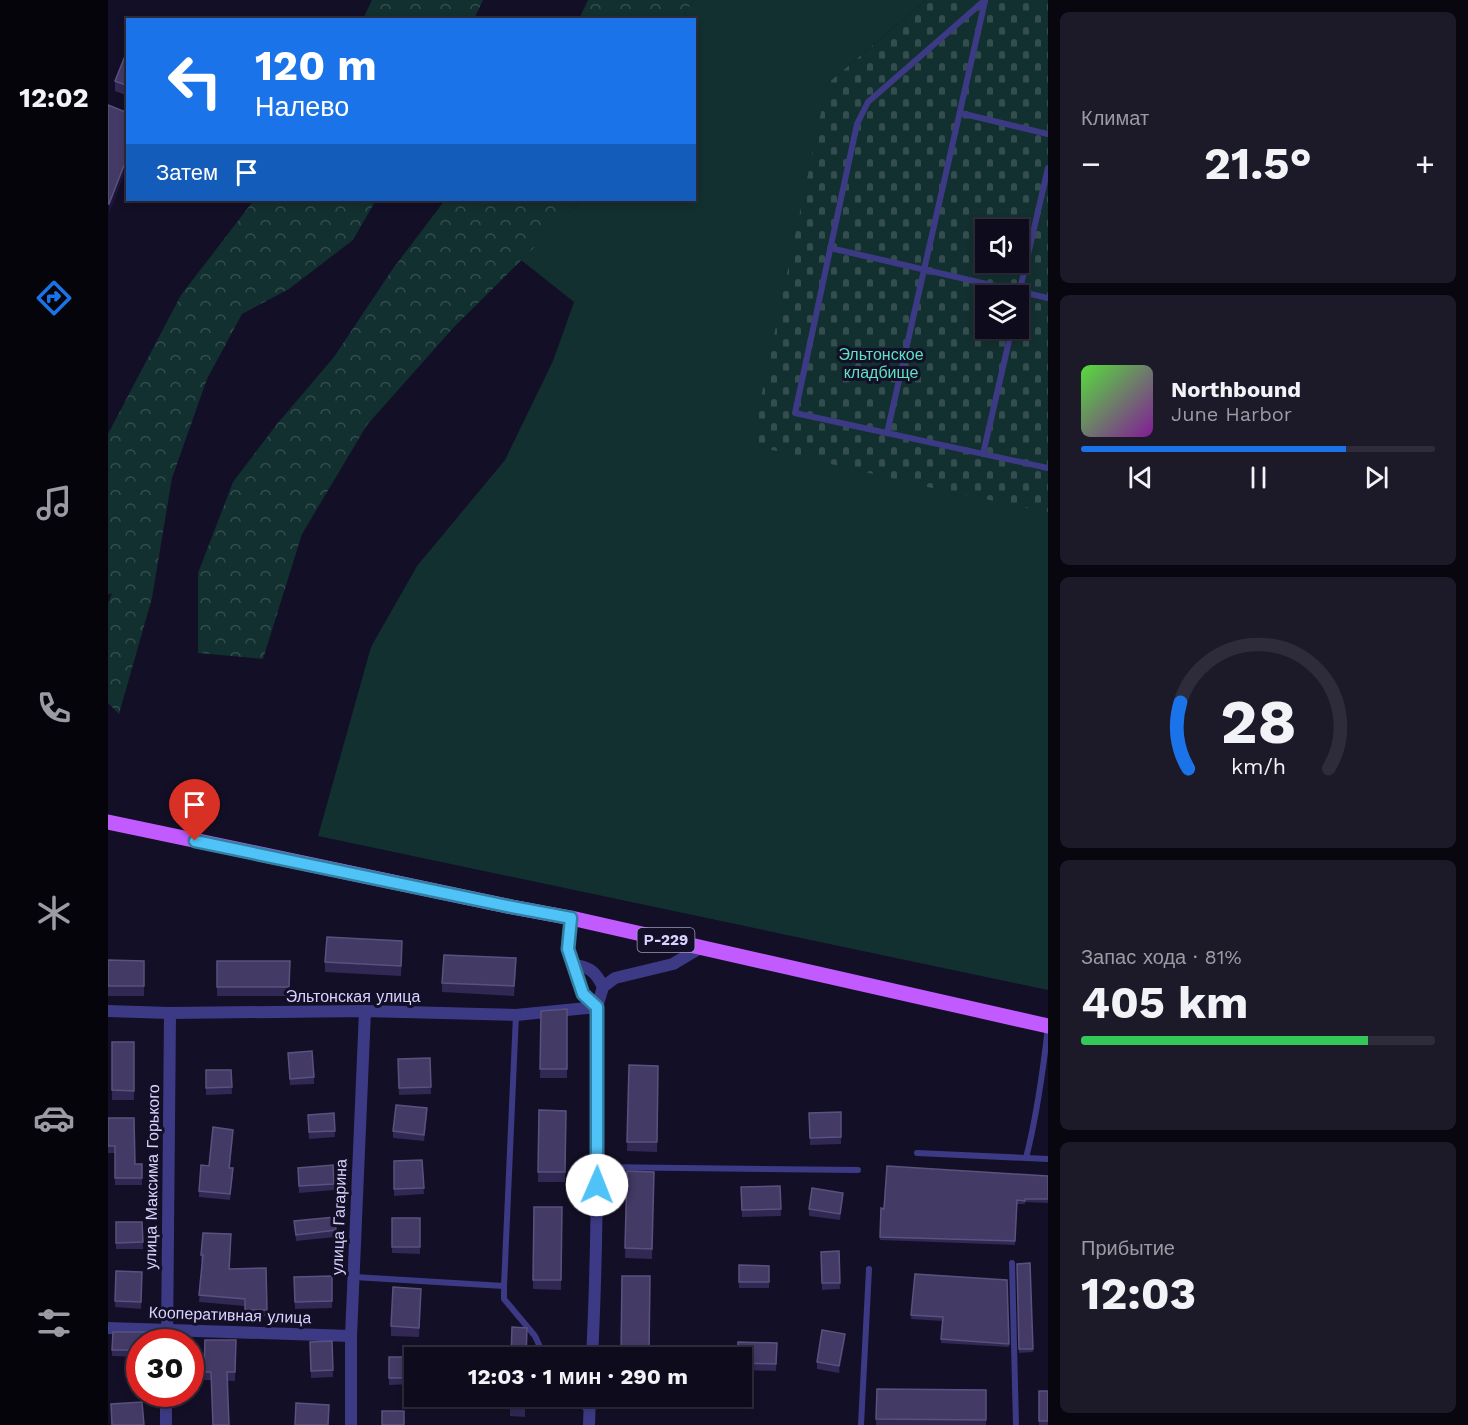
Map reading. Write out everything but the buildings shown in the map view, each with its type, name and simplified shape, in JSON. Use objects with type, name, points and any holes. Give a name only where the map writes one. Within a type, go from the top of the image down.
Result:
[{"type":"main road","name":"Р-229","points":[[108,822],[571,918],[1048,1027]]},
{"type":"street","points":[[571,918],[568,949],[583,994],[597,1007]]},
{"type":"street","points":[[593,1347],[596,1297],[598,1167],[597,1007],[603,987],[615,978],[673,964],[700,948]]},
{"type":"street","points":[[573,965],[591,970],[598,976],[603,987]]},
{"type":"street","name":"Эльтонская улица","points":[[108,1011],[171,1013],[365,1011],[516,1015],[597,1007]]},
{"type":"street","name":"улица Гагарина","points":[[351,1425],[351,1336],[365,1011]]},
{"type":"street","name":"улица Максима Горького","points":[[167,1329],[171,1013]]},
{"type":"street","name":"Кооперативная улица","points":[[108,1328],[167,1329]]},
{"type":"street","name":"Кооперативная улица","points":[[204,1330],[351,1336]]},
{"type":"street","points":[[166,1407],[166,1425]]},
{"type":"street","points":[[590,1407],[590,1425]]},
{"type":"lane","points":[[887,433],[985,0]]},
{"type":"lane","points":[[985,0],[868,102],[857,124],[795,413],[1048,468]]},
{"type":"lane","points":[[960,113],[1048,134]]},
{"type":"lane","points":[[1021,285],[1048,168]]},
{"type":"lane","points":[[830,248],[982,285]]},
{"type":"lane","points":[[1029,296],[1048,298]]},
{"type":"lane","points":[[983,454],[1009,339]]},
{"type":"lane","points":[[516,1015],[504,1299],[535,1336],[540,1347]]},
{"type":"lane","points":[[1026,1158],[1037,1111],[1048,1027]]},
{"type":"lane","points":[[917,1153],[1048,1159]]},
{"type":"lane","points":[[598,1167],[858,1170]]},
{"type":"lane","points":[[1012,1263],[1016,1425]]},
{"type":"lane","points":[[861,1425],[869,1269]]},
{"type":"lane","points":[[354,1276],[504,1286]]},
{"type":"lane","points":[[584,1407],[590,1411]]},
{"type":"green space","points":[[372,0],[483,0],[474,18],[363,18]]},
{"type":"green space","points":[[588,0],[694,0],[682,18],[579,18]]},
{"type":"green space","points":[[694,0],[926,0],[827,84],[1048,509],[1048,990],[318,836],[371,647],[417,566],[505,460],[553,361],[574,302],[521,260],[581,201],[696,201],[696,18],[682,18]]},
{"type":"green space","name":"Эльтонское кладбище","points":[[926,0],[1048,0],[1048,512],[936,489],[751,445],[827,84]]},
{"type":"green space","points":[[253,201],[375,201],[353,240],[289,289],[242,314],[207,379],[172,478],[152,598],[119,714],[108,703],[108,603],[112,593],[108,595],[108,434],[181,295]]},
{"type":"green space","points":[[444,201],[581,201],[454,327],[367,425],[302,534],[263,659],[198,653],[198,573],[233,482],[277,424],[334,357],[392,270]]},
{"type":"route","points":[[195,841],[571,918],[568,949],[583,994],[597,1007],[597,1185]]}]
